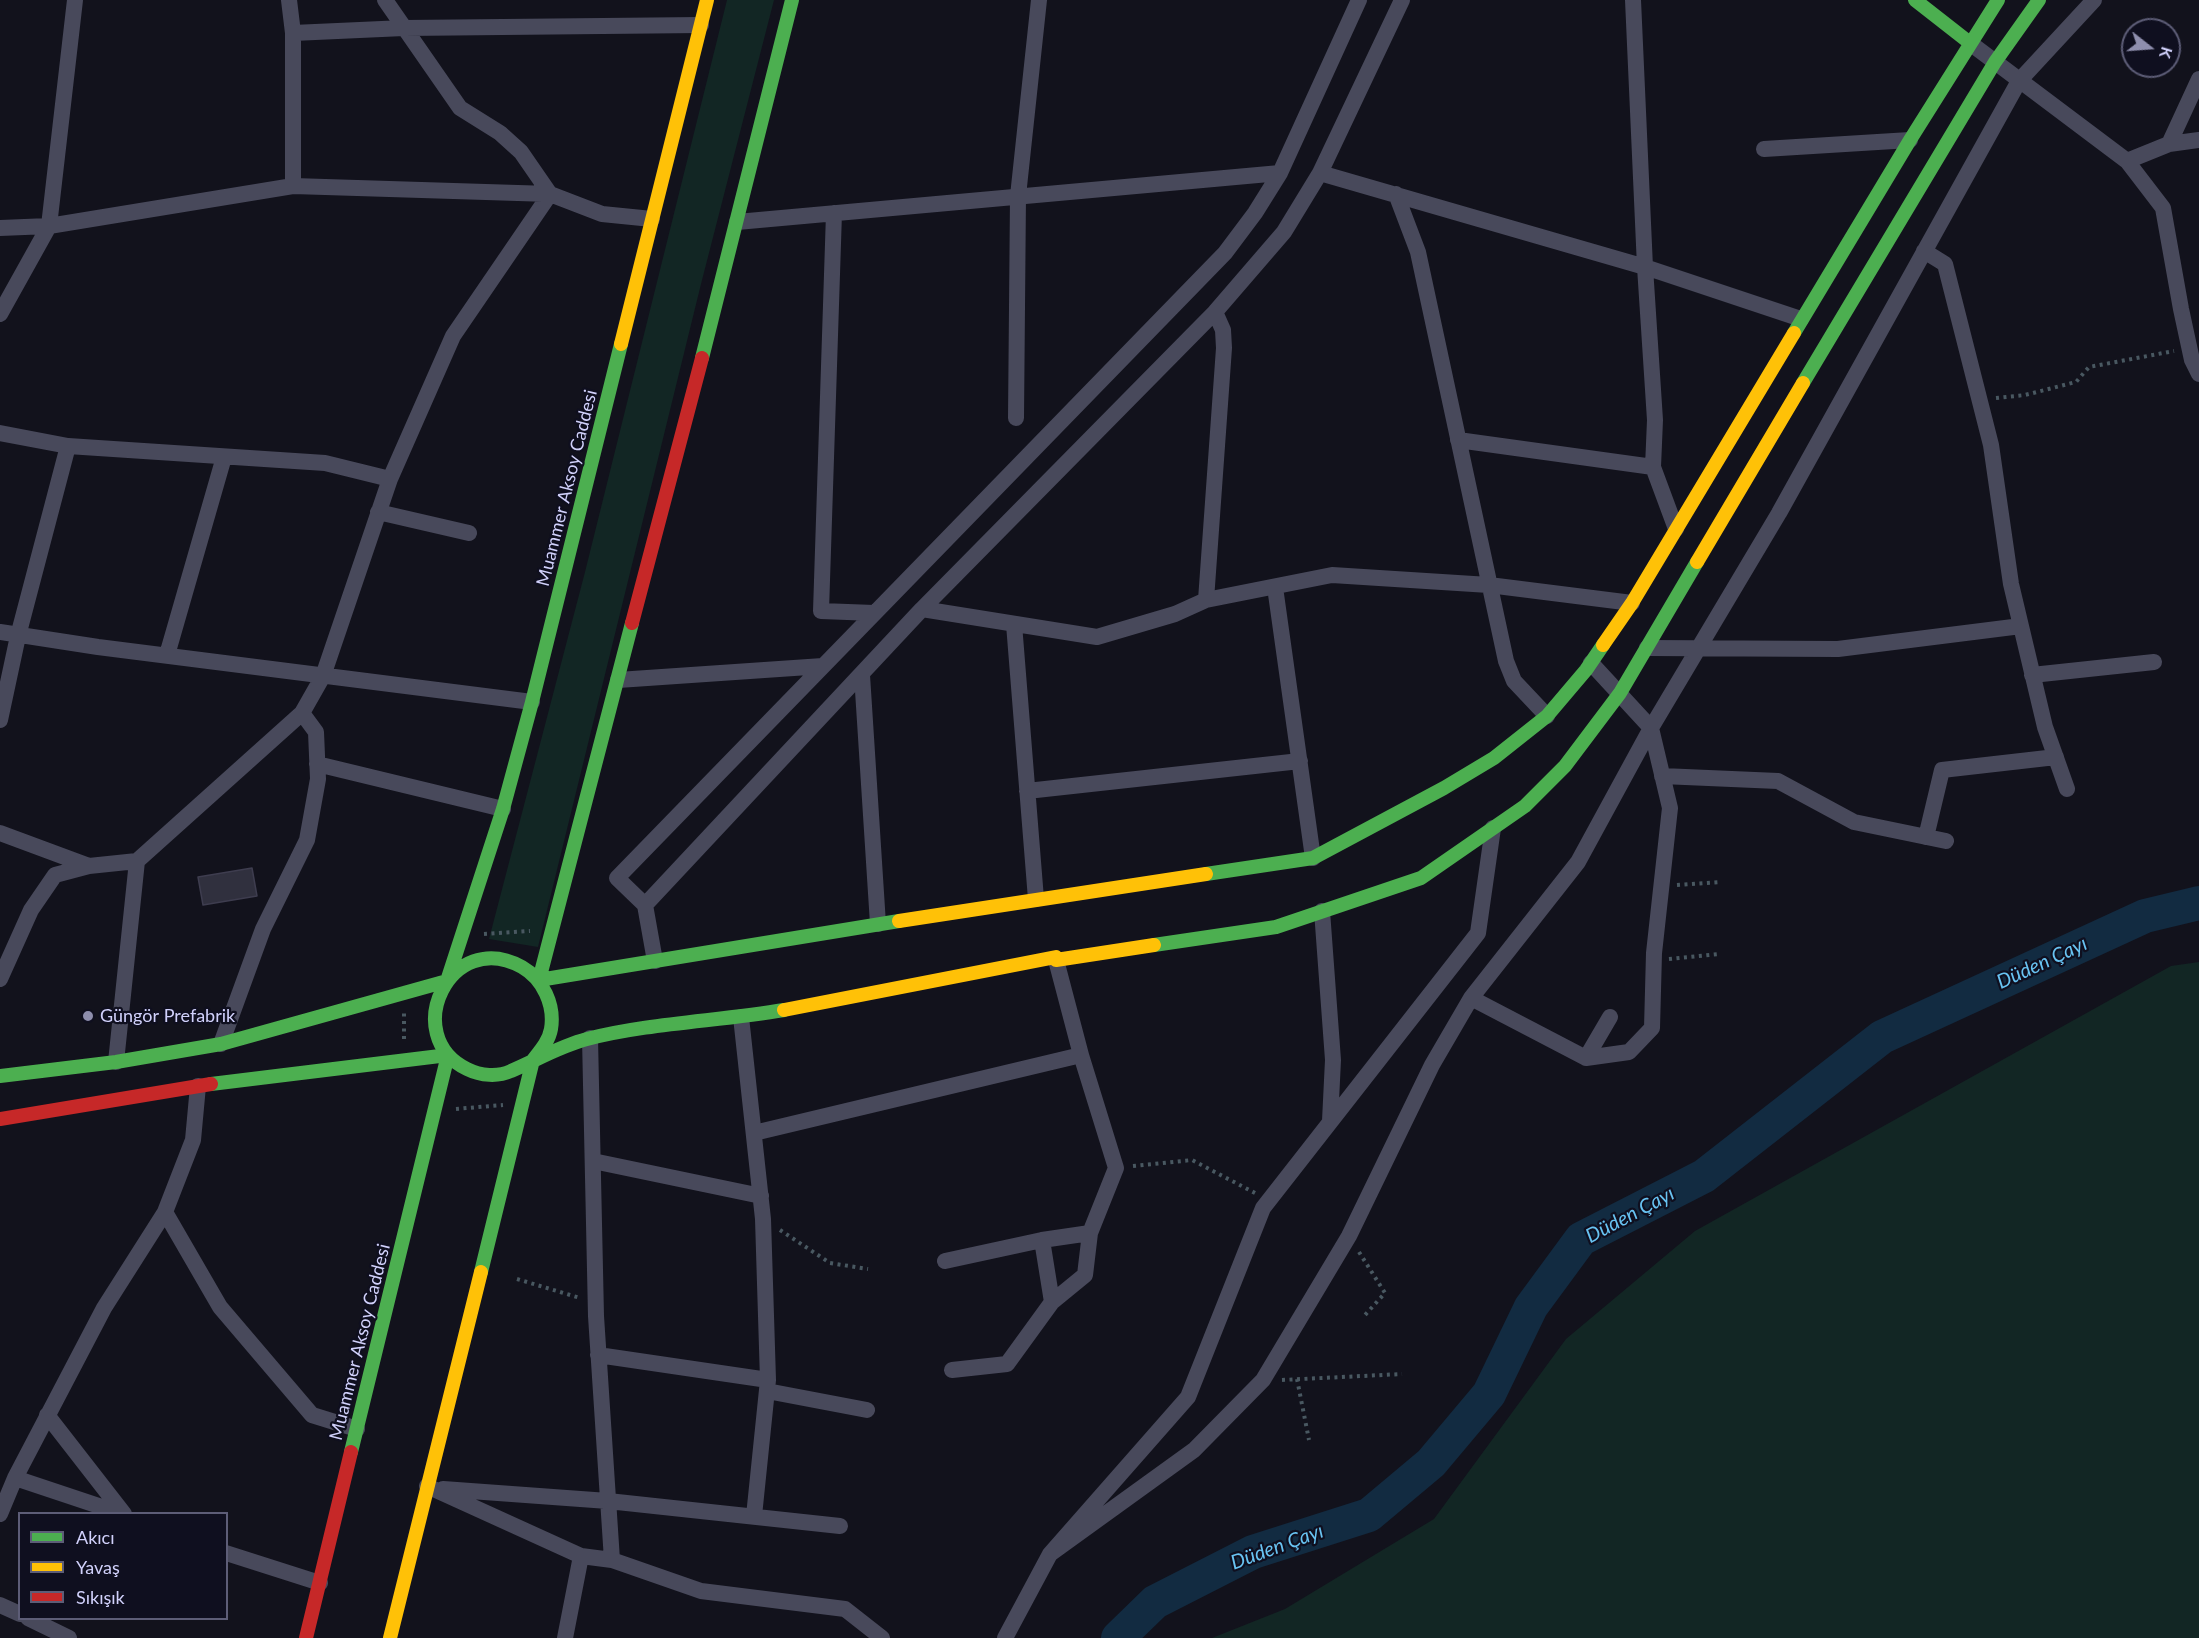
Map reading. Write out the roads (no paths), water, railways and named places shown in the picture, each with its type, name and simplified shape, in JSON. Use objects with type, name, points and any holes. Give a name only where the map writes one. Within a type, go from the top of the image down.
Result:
[{"type":"main road","name":"Muammer Aksoy Caddesi","points":[[447,981],[503,809],[532,702],[707,0]]},
{"type":"main road","points":[[539,980],[737,222],[792,0]]},
{"type":"main road","points":[[1915,0],[1970,43]]},
{"type":"main road","points":[[539,980],[1035,899],[1313,858],[1444,788],[1494,758],[1547,716],[1591,663],[1632,603],[1801,319],[1998,0]]},
{"type":"main road","points":[[390,1638],[533,1060],[544,1046],[550,1030],[552,1013],[548,995],[539,980],[526,968],[510,961],[493,958],[476,961],[460,969],[447,981],[439,995],[435,1010],[438,1034],[448,1055],[463,1067],[480,1074],[499,1076],[517,1071],[533,1060],[590,1038],[741,1017],[1056,957],[1056,960],[1276,927],[1421,878],[1525,806],[1565,766],[1620,693],[1995,62],[2039,0]]},
{"type":"main road","points":[[0,1076],[116,1062],[221,1044],[447,981]]},
{"type":"main road","name":"Muammer Aksoy Caddesi","points":[[306,1638],[448,1055]]},
{"type":"main road","points":[[0,1119],[198,1086],[448,1055]]},
{"type":"street","points":[[0,314],[49,226],[75,0]]},
{"type":"street","points":[[289,0],[293,33],[293,186]]},
{"type":"street","points":[[385,0],[460,108],[500,133],[521,152],[550,194]]},
{"type":"street","points":[[1017,418],[1018,196],[1039,0]]},
{"type":"street","points":[[655,961],[645,905],[617,878],[1225,253],[1255,213],[1280,173],[1359,0]]},
{"type":"street","points":[[645,905],[922,609],[1215,312],[1284,232],[1320,173],[1402,0]]},
{"type":"street","points":[[1633,0],[1645,267],[1655,420],[1653,467],[1676,530]]},
{"type":"street","points":[[1050,1554],[1194,1450],[1263,1380],[1349,1236],[1432,1065],[1471,998],[1578,862],[1651,728],[1779,513],[2019,81],[2094,0]]},
{"type":"street","points":[[293,33],[404,28],[700,25]]},
{"type":"street","points":[[1970,43],[2127,161],[2163,208],[2192,341],[2192,360],[2199,374]]},
{"type":"street","points":[[2169,144],[2199,79]]},
{"type":"street","points":[[1764,149],[1910,140]]},
{"type":"street","points":[[2127,161],[2169,144],[2199,140]]},
{"type":"street","points":[[737,222],[1280,173]]},
{"type":"street","points":[[1320,173],[1645,267],[1801,319]]},
{"type":"street","points":[[0,228],[49,226],[293,186],[550,194],[602,214],[652,219]]},
{"type":"street","points":[[0,979],[31,910],[55,875],[89,866],[137,861],[302,713],[323,676],[390,479],[453,336],[550,194]]},
{"type":"street","points":[[1396,194],[1418,252],[1506,661],[1514,681],[1547,716]]},
{"type":"street","points":[[834,213],[821,611],[874,613]]},
{"type":"street","points":[[1924,251],[1945,264],[1991,445],[2011,584],[2032,675],[2045,727],[2067,789]]},
{"type":"street","points":[[1206,600],[1224,348],[1222,330],[1215,312]]},
{"type":"street","points":[[0,433],[68,446],[326,463],[390,479]]},
{"type":"street","points":[[1458,440],[1653,467]]},
{"type":"street","points":[[0,720],[18,636],[68,446]]},
{"type":"street","points":[[167,655],[224,456]]},
{"type":"street","points":[[378,512],[469,533]]},
{"type":"street","points":[[922,609],[1096,636],[1176,614],[1206,600],[1332,575],[1489,585],[1632,603]]},
{"type":"street","points":[[1275,586],[1313,858]]},
{"type":"street","points":[[1014,624],[1035,899]]},
{"type":"street","points":[[1647,648],[1838,649],[2021,626]]},
{"type":"street","points":[[0,632],[532,702]]},
{"type":"street","points":[[1471,998],[1586,1058],[1629,1052],[1652,1028],[1653,960],[1670,808],[1651,728],[1591,663]]},
{"type":"street","points":[[2032,675],[2154,663]]},
{"type":"street","points":[[618,680],[823,666]]},
{"type":"street","points":[[862,675],[878,924]]},
{"type":"street","points":[[221,1044],[262,929],[307,840],[318,779],[316,732],[302,713]]},
{"type":"street","points":[[1926,837],[1942,770],[2056,757]]},
{"type":"street","points":[[1027,791],[1300,761]]},
{"type":"street","points":[[317,764],[503,809]]},
{"type":"street","points":[[1662,776],[1778,781],[1854,822],[1946,841]]},
{"type":"street","points":[[1005,1638],[1050,1554],[1188,1397],[1263,1208],[1478,933],[1493,828]]},
{"type":"street","points":[[0,834],[89,866]]},
{"type":"street","points":[[116,1062],[137,861]]},
{"type":"street","points":[[1322,911],[1333,1060],[1330,1121]]},
{"type":"street","points":[[952,1370],[1007,1365],[1052,1302],[1085,1275],[1090,1233],[1116,1168],[1081,1055],[1056,960]]},
{"type":"street","points":[[741,1017],[763,1219],[768,1386],[754,1516]]},
{"type":"street","points":[[1586,1058],[1610,1017]]},
{"type":"street","points":[[590,1038],[598,1355],[612,1560]]},
{"type":"street","points":[[754,1133],[1081,1055]]},
{"type":"street","points":[[0,1514],[15,1478],[104,1308],[165,1212],[193,1140],[198,1086]]},
{"type":"street","points":[[593,1161],[761,1196]]},
{"type":"street","points":[[165,1212],[220,1307],[312,1415],[357,1429]]},
{"type":"street","points":[[945,1261],[1042,1240],[1090,1233]]},
{"type":"street","points":[[1042,1240],[1052,1302]]},
{"type":"street","points":[[598,1355],[768,1386],[867,1410]]},
{"type":"street","points":[[47,1415],[121,1512]]},
{"type":"street","points":[[15,1478],[117,1512]]},
{"type":"street","points":[[429,1487],[608,1501],[840,1526]]},
{"type":"street","points":[[429,1487],[581,1556],[612,1560],[702,1591],[846,1609],[882,1638]]},
{"type":"street","points":[[228,1554],[320,1583]]},
{"type":"street","points":[[565,1638],[581,1556]]},
{"type":"street","points":[[0,1605],[18,1613]]},
{"type":"street","points":[[32,1620],[69,1638]]},
{"type":"waterway","name":"Düden Çayı","points":[[1118,1638],[1155,1602],[1253,1552],[1369,1515],[1431,1463],[1489,1394],[1531,1307],[1581,1239],[1704,1176],[1882,1037],[2145,916],[2199,903]]},
{"type":"place","name":"Güngör Prefabrik","points":[[88,1016]]}]
